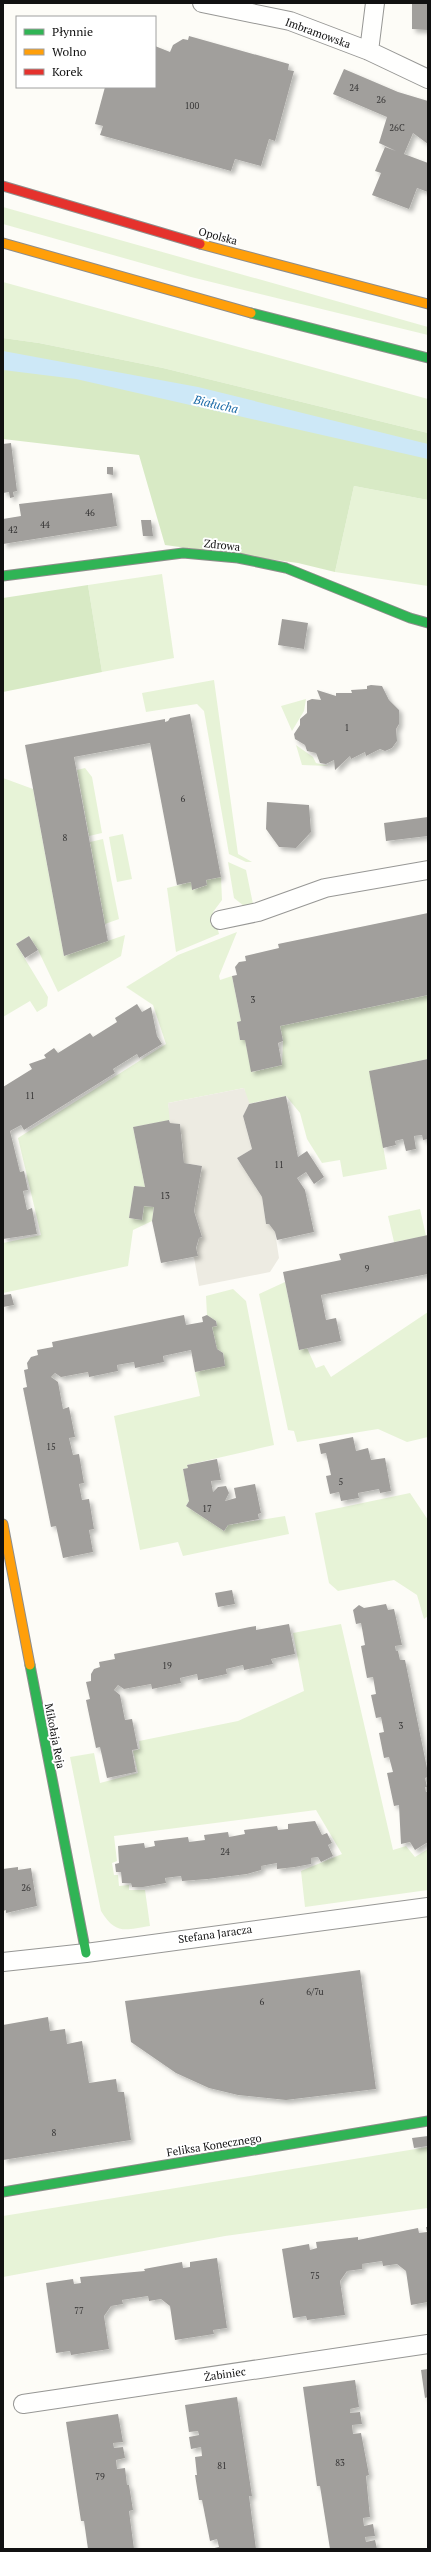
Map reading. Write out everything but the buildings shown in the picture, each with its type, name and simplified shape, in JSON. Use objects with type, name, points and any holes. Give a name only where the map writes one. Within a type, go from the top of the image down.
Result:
[{"type":"street","name":"Imbramowska","points":[[202,3],[290,21],[369,51],[428,79]]},
{"type":"street","points":[[369,51],[375,3]]},
{"type":"street","name":"Opolska","points":[[3,186],[208,246],[428,304]]},
{"type":"street","points":[[3,243],[268,318],[428,358]]},
{"type":"street","name":"Zdrowa","points":[[3,576],[183,553],[238,558],[286,568],[410,618],[428,623]]},
{"type":"street","points":[[220,920],[258,912],[325,888],[428,870]]},
{"type":"street","name":"Mikołaja Reja","points":[[3,1524],[86,1953]]},
{"type":"street","name":"Stefana Jaracza","points":[[3,1962],[86,1953],[428,1907]]},
{"type":"street","name":"Feliksa Konecznego","points":[[3,2192],[428,2122]]},
{"type":"street","name":"Żabiniec","points":[[22,2404],[428,2344]]},
{"type":"green space","points":[[3,207],[428,327],[428,335],[191,277],[3,224]]},
{"type":"green space","points":[[3,282],[428,399],[428,433],[163,368],[39,343],[3,338]]},
{"type":"green space","points":[[3,338],[39,343],[163,368],[428,433],[428,500],[354,486],[335,572],[298,563],[165,545],[139,455],[3,439]]},
{"type":"green space","points":[[354,486],[428,500],[428,586],[335,572]]},
{"type":"green space","points":[[162,574],[174,658],[102,672],[88,585]]},
{"type":"green space","points":[[88,585],[102,672],[3,692],[3,598]]},
{"type":"green space","points":[[214,680],[238,854],[252,862],[246,862],[229,854],[204,711],[197,704],[146,712],[142,693]]},
{"type":"green space","points":[[313,697],[306,699],[304,711],[292,731],[281,706]]},
{"type":"green space","points":[[296,745],[313,757],[316,763],[329,766],[302,765]]},
{"type":"green space","points":[[85,768],[92,777],[102,833],[89,836],[77,770]]},
{"type":"green space","points":[[3,778],[33,789],[64,956],[125,935],[121,956],[58,992],[38,950],[29,936],[16,944],[48,997],[47,1006],[37,1012],[30,1001],[3,1017]]},
{"type":"green space","points":[[123,834],[132,879],[117,882],[109,837]]},
{"type":"green space","points":[[103,839],[119,919],[105,924],[90,842]]},
{"type":"green space","points":[[228,862],[246,870],[253,904],[244,906],[234,898]]},
{"type":"green space","points":[[221,877],[222,900],[213,912],[219,934],[176,952],[167,888],[191,882],[193,890],[207,885],[206,880]]},
{"type":"green space","points":[[237,932],[219,976],[220,980],[232,976],[241,1021],[237,1022],[240,1040],[245,1040],[252,1072],[282,1065],[283,1041],[280,1026],[428,995],[428,1059],[370,1071],[387,1169],[343,1177],[340,1160],[322,1163],[307,1139],[300,1113],[286,1096],[247,1104],[244,1088],[168,1103],[171,1120],[133,1127],[145,1187],[134,1186],[129,1218],[142,1220],[144,1206],[154,1207],[152,1221],[133,1230],[128,1266],[3,1293],[3,1243],[41,1235],[18,1138],[166,1044],[153,1005],[126,987],[178,955]]},
{"type":"green space","points":[[420,1209],[426,1236],[394,1242],[388,1216]]},
{"type":"green space","points":[[285,1282],[299,1350],[307,1348],[316,1368],[324,1365],[331,1377],[428,1312],[428,1437],[407,1442],[378,1429],[297,1442],[294,1431],[288,1430],[259,1294]]},
{"type":"green space","points":[[233,1289],[246,1301],[274,1445],[187,1465],[188,1468],[183,1469],[189,1501],[186,1506],[224,1531],[228,1525],[285,1516],[289,1534],[183,1556],[178,1542],[140,1550],[114,1416],[200,1396],[195,1372],[225,1365],[223,1353],[217,1349],[212,1327],[217,1326],[216,1321],[207,1315],[206,1296]]},
{"type":"green space","points":[[410,1493],[428,1520],[428,1616],[424,1619],[417,1595],[394,1580],[338,1591],[329,1583],[315,1513]]},
{"type":"green space","points":[[341,1624],[393,1850],[406,1846],[415,1857],[428,1849],[428,1890],[305,1907],[301,1871],[342,1854],[316,1810],[114,1836],[117,1861],[112,1863],[114,1875],[118,1875],[119,1886],[129,1885],[129,1890],[145,1890],[150,1926],[133,1929],[121,1929],[111,1924],[101,1911],[70,1757],[94,1753],[100,1783],[138,1773],[133,1751],[140,1749],[139,1741],[238,1721],[304,1691],[293,1633]]},
{"type":"green space","points":[[428,2147],[428,2208],[225,2236],[3,2277],[3,2216]]},
{"type":"shaded area","points":[[244,1088],[250,1105],[243,1116],[252,1149],[237,1158],[262,1197],[266,1224],[269,1224],[275,1232],[279,1258],[270,1272],[199,1286],[194,1257],[199,1238],[202,1237],[194,1211],[202,1166],[184,1163],[180,1124],[170,1123],[168,1103]]},
{"type":"water","name":"Białucha","points":[[3,351],[198,387],[428,444],[428,459],[76,379],[3,370]]},
{"type":"traffic: fast","points":[[251,313],[428,358]]},
{"type":"traffic: fast","points":[[3,576],[183,553],[238,558],[286,568],[410,618],[428,623]]},
{"type":"traffic: fast","points":[[30,1665],[86,1953]]},
{"type":"traffic: fast","points":[[3,2192],[428,2121]]},
{"type":"traffic: slow","points":[[3,243],[251,313]]},
{"type":"traffic: slow","points":[[200,244],[428,304]]},
{"type":"traffic: slow","points":[[3,1524],[30,1665]]},
{"type":"traffic: jam","points":[[3,186],[200,244]]}]
